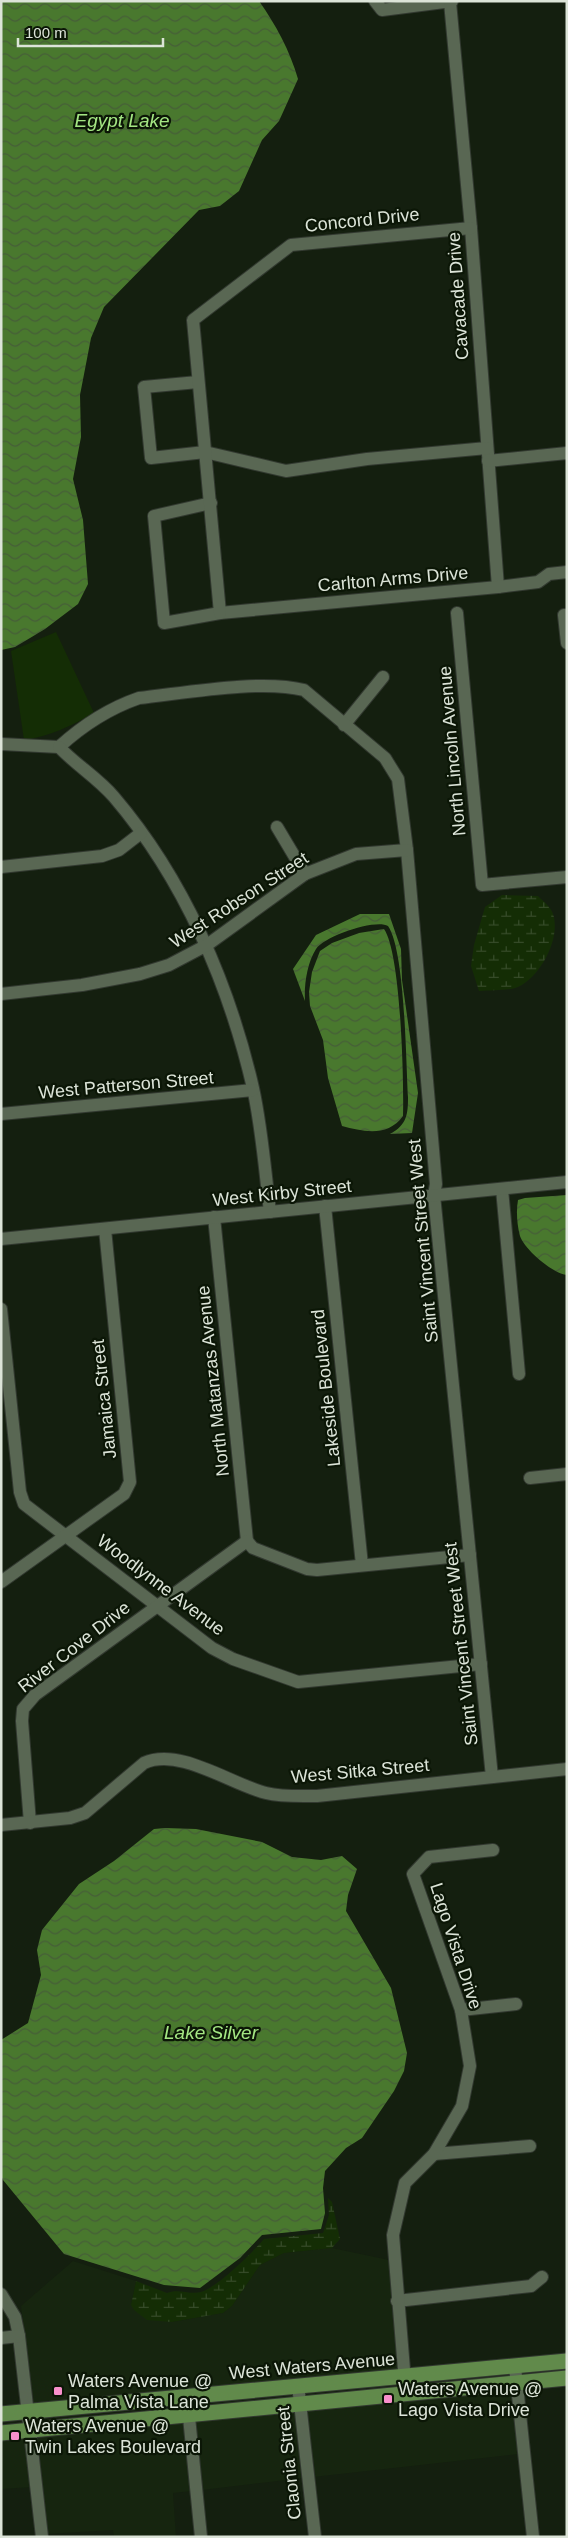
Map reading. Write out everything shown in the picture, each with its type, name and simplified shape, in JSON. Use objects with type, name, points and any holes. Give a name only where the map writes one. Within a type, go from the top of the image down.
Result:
[{"type":"main road","name":"West Waters Avenue","points":[[1,2414],[298,2385],[567,2362]]},
{"type":"main road","name":"West Waters Avenue","points":[[1,2433],[567,2378]]},
{"type":"street","name":"Cavacade Drive","points":[[375,1],[382,10],[451,1],[471,228],[498,587]]},
{"type":"street","name":"Concord Drive","points":[[198,382],[193,320],[291,245],[471,228]]},
{"type":"street","points":[[220,612],[211,503],[205,452],[198,382],[144,387],[150,458],[205,452],[286,471],[367,460],[487,448]]},
{"type":"street","points":[[488,461],[567,454]]},
{"type":"street","name":"Carlton Arms Drive","points":[[211,503],[154,516],[164,624],[220,612],[538,582],[549,574],[567,572]]},
{"type":"street","name":"North Lincoln Avenue","points":[[457,613],[482,885],[567,877]]},
{"type":"street","points":[[564,615],[567,644]]},
{"type":"street","points":[[344,725],[383,677]]},
{"type":"street","name":"Saint Vincent Street West","points":[[59,747],[75,732],[123,703],[139,698],[266,685],[287,686],[304,690],[385,758],[398,779],[407,850],[436,1184],[434,1195],[492,1776]]},
{"type":"street","points":[[1,744],[59,747],[114,797],[141,833],[174,884],[206,945],[240,1038],[253,1090],[270,1212]]},
{"type":"street","points":[[276,827],[305,874]]},
{"type":"street","points":[[1,867],[102,856],[119,850],[141,833]]},
{"type":"street","name":"West Robson Street","points":[[1,994],[82,985],[140,974],[169,965],[206,945],[305,874],[356,854],[407,850]]},
{"type":"street","name":"West Patterson Street","points":[[1,1114],[253,1090]]},
{"type":"street","name":"West Kirby Street","points":[[1,1239],[567,1182]]},
{"type":"street","points":[[502,1189],[519,1374]]},
{"type":"street","name":"Lakeside Boulevard","points":[[324,1206],[362,1566]]},
{"type":"street","name":"North Matanzas Avenue","points":[[214,1217],[247,1541]]},
{"type":"street","name":"Jamaica Street","points":[[1,1582],[124,1494],[130,1482],[105,1229]]},
{"type":"street","name":"Woodlynne Avenue","points":[[1,1309],[20,1492],[24,1504],[67,1535],[212,1648],[234,1659],[298,1682],[480,1664]]},
{"type":"street","points":[[530,1478],[567,1474]]},
{"type":"street","points":[[247,1541],[254,1548],[307,1569],[317,1570],[470,1555]]},
{"type":"street","name":"River Cove Drive","points":[[30,1822],[22,1721],[23,1708],[35,1695],[247,1541]]},
{"type":"street","name":"West Sitka Street","points":[[1,1826],[70,1818],[84,1813],[144,1763],[154,1758],[185,1762],[267,1793],[292,1796],[317,1796],[567,1769]]},
{"type":"street","name":"Lago Vista Drive","points":[[406,2394],[393,2235],[405,2183],[434,2154],[462,2106],[470,2066],[461,2010],[413,1874],[429,1857],[493,1850]]},
{"type":"street","points":[[461,2010],[516,2004]]},
{"type":"street","points":[[434,2154],[530,2146]]},
{"type":"street","points":[[397,2301],[531,2286],[542,2277]]},
{"type":"street","points":[[1,2294],[15,2317],[19,2336],[42,2537]]},
{"type":"street","points":[[1,2338],[19,2336]]},
{"type":"street","points":[[515,2366],[533,2537]]},
{"type":"street","name":"Claonia Street","points":[[298,2385],[315,2537]]},
{"type":"street","points":[[187,2396],[201,2537]]},
{"type":"shaded area","points":[[332,2248],[389,2260],[399,2371],[34,2406],[21,2306],[73,2261],[136,2281],[131,2305],[172,2322],[223,2313],[232,2306],[260,2265],[284,2253]]},
{"type":"shaded area","points":[[512,2389],[519,2454],[313,2477],[306,2408]]},
{"type":"shaded area","points":[[296,2409],[303,2478],[202,2490],[195,2419]]},
{"type":"shaded area","points":[[185,2420],[192,2491],[173,2493],[176,2537],[114,2537],[113,2530],[47,2534],[37,2436]]},
{"type":"shaded area","points":[[27,2437],[32,2487],[1,2489],[1,2439]]},
{"type":"green space","points":[[56,632],[94,713],[60,730],[24,740],[11,651]]},
{"type":"green space","points":[[502,895],[538,896],[547,904],[552,911],[555,924],[552,945],[541,965],[526,982],[518,987],[504,990],[479,991],[471,966],[474,945],[485,907]]},
{"type":"green space","points":[[328,2198],[332,2202],[340,2239],[332,2248],[284,2253],[260,2265],[232,2306],[223,2313],[172,2322],[147,2320],[134,2310],[131,2305],[136,2281],[167,2293],[175,2291],[201,2292],[225,2277],[264,2239],[323,2233],[329,2215]]},
{"type":"water","name":"Egypt Lake","points":[[1,1],[259,1],[282,38],[298,79],[279,121],[262,140],[239,191],[220,206],[199,210],[104,307],[91,338],[80,395],[81,437],[73,479],[83,520],[88,584],[78,604],[45,629],[15,647],[1,650]]},
{"type":"water","points":[[360,914],[389,914],[401,949],[402,980],[418,1093],[412,1133],[390,1134],[396,1131],[403,1123],[408,1109],[408,1097],[401,981],[394,939],[388,926],[382,924],[362,927],[339,934],[321,944],[316,949],[308,967],[305,1001],[293,969],[316,935]]},
{"type":"water","points":[[384,929],[390,943],[398,990],[402,1048],[403,1116],[397,1123],[383,1130],[367,1131],[342,1126],[328,1078],[323,1040],[310,1006],[309,992],[312,972],[320,951],[332,943],[359,933]]},
{"type":"water","points":[[567,1195],[567,1275],[561,1274],[547,1266],[527,1247],[520,1236],[517,1213],[518,1200]]},
{"type":"water","name":"Lake Silver","points":[[154,1829],[196,1829],[262,1842],[292,1857],[321,1860],[342,1856],[357,1869],[348,1895],[346,1911],[391,1988],[407,2053],[404,2071],[394,2091],[362,2138],[346,2148],[325,2171],[323,2188],[325,2213],[321,2229],[262,2235],[240,2258],[200,2288],[164,2285],[64,2254],[3,2180],[1,2175],[1,2040],[28,2023],[41,1975],[37,1950],[42,1930],[79,1884],[114,1861]]},
{"type":"place","name":"Waters Avenue @ Palma Vista Lane","points":[[58,2391]]},
{"type":"place","name":"Waters Avenue @ Lago Vista Drive","points":[[388,2399]]},
{"type":"place","name":"Waters Avenue @ Twin Lakes Boulevard","points":[[15,2436]]}]
